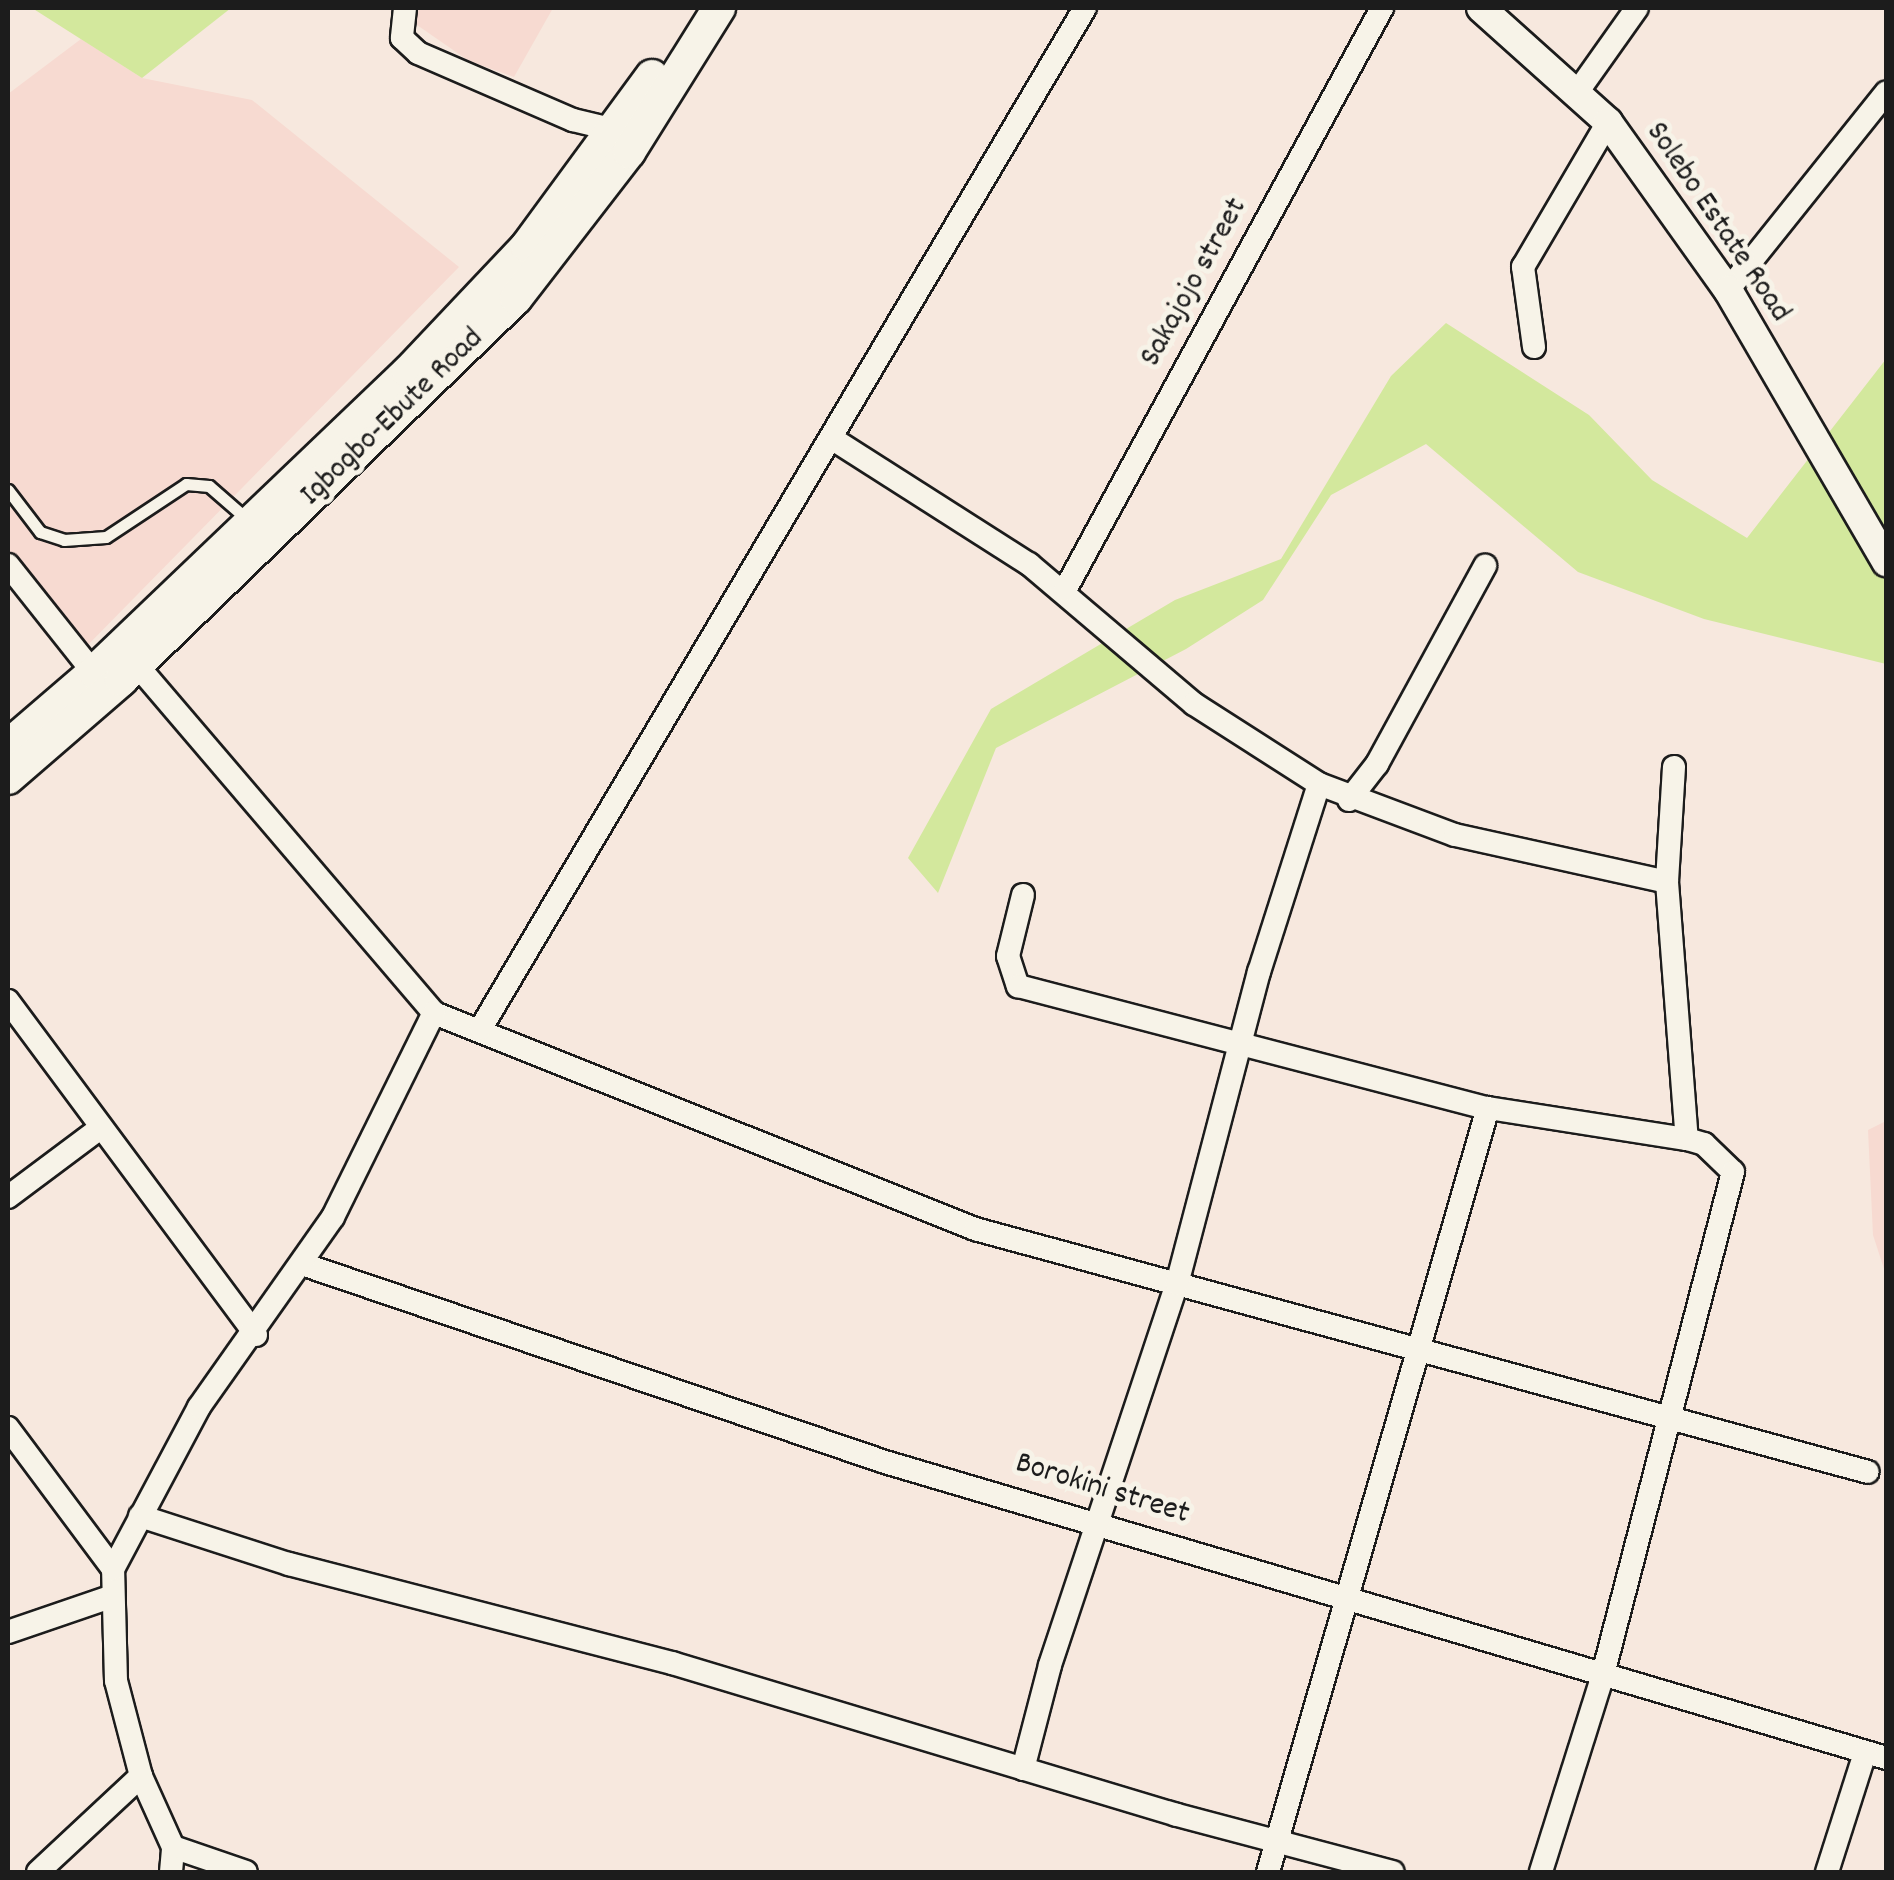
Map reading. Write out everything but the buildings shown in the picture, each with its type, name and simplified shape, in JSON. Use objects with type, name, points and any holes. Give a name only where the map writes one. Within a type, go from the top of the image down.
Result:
[{"type":"main road","name":"Igbogbo-Ebute Road","points":[[128,655],[250,522],[527,246],[614,130],[694,8]]},
{"type":"main road","name":"Igbogbo-Ebute Road","points":[[8,778],[128,655],[516,298],[629,152],[719,8]]},
{"type":"main road","name":"Igbogbo-Ebute Road","points":[[8,746],[101,682]]},
{"type":"street","points":[[405,8],[402,38],[418,53],[574,120],[614,130]]},
{"type":"street","points":[[481,1028],[1085,8]]},
{"type":"street","name":"Sakajojo street","points":[[1065,590],[1382,8]]},
{"type":"street","name":"Solebo Estate Road","points":[[1481,8],[1608,122],[1728,290],[1886,562]]},
{"type":"street","points":[[1576,94],[1637,8]]},
{"type":"street","points":[[1728,290],[1886,93]]},
{"type":"street","points":[[1534,347],[1522,268],[1608,122]]},
{"type":"street","points":[[831,438],[1065,590],[1194,704],[1348,800],[1455,835],[1667,882]]},
{"type":"street","points":[[8,565],[101,682]]},
{"type":"street","points":[[1348,800],[1377,764],[1485,566]]},
{"type":"street","points":[[128,655],[434,1013],[481,1028],[975,1229],[1868,1472]]},
{"type":"street","points":[[1674,767],[1667,882],[1687,1140]]},
{"type":"street","points":[[1023,1769],[1050,1665],[1177,1284],[1260,972],[1319,784]]},
{"type":"street","points":[[1024,896],[1008,956],[1018,986],[1488,1108],[1704,1144],[1734,1172],[1602,1678],[1540,1872]]},
{"type":"street","points":[[8,1001],[99,1129],[256,1335]]},
{"type":"street","points":[[170,1872],[173,1847],[141,1776],[116,1681],[110,1597],[113,1569],[198,1408],[256,1335],[304,1265],[434,1013]]},
{"type":"street","points":[[1268,1872],[1488,1108]]},
{"type":"street","points":[[8,1197],[99,1129]]},
{"type":"street","name":"Borokini street","points":[[304,1265],[786,1430],[1100,1520],[1344,1601],[1602,1678],[1876,1755]]},
{"type":"street","points":[[8,1428],[113,1569]]},
{"type":"street","points":[[140,1516],[289,1564],[833,1708],[1023,1769],[1393,1872]]},
{"type":"street","points":[[8,1632],[110,1597]]},
{"type":"street","points":[[1827,1872],[1876,1755]]},
{"type":"street","points":[[38,1872],[141,1776]]},
{"type":"street","points":[[173,1847],[246,1872]]},
{"type":"lane","points":[[8,490],[40,532],[64,540],[106,537],[186,484],[209,486],[250,522]]},
{"type":"shaded area","points":[[417,8],[553,8],[514,77],[469,61],[417,25]]},
{"type":"shaded area","points":[[81,39],[142,78],[252,100],[459,267],[83,650],[8,559],[8,94]]},
{"type":"shaded area","points":[[1886,1121],[1886,1275],[1873,1235],[1868,1130]]},
{"type":"green space","points":[[32,8],[231,8],[142,78]]},
{"type":"green space","points":[[1446,323],[1589,415],[1652,480],[1747,538],[1886,359],[1886,664],[1704,619],[1578,572],[1426,444],[1331,495],[1263,600],[1186,649],[996,748],[938,893],[908,858],[991,709],[1175,600],[1281,559],[1391,376]]}]
